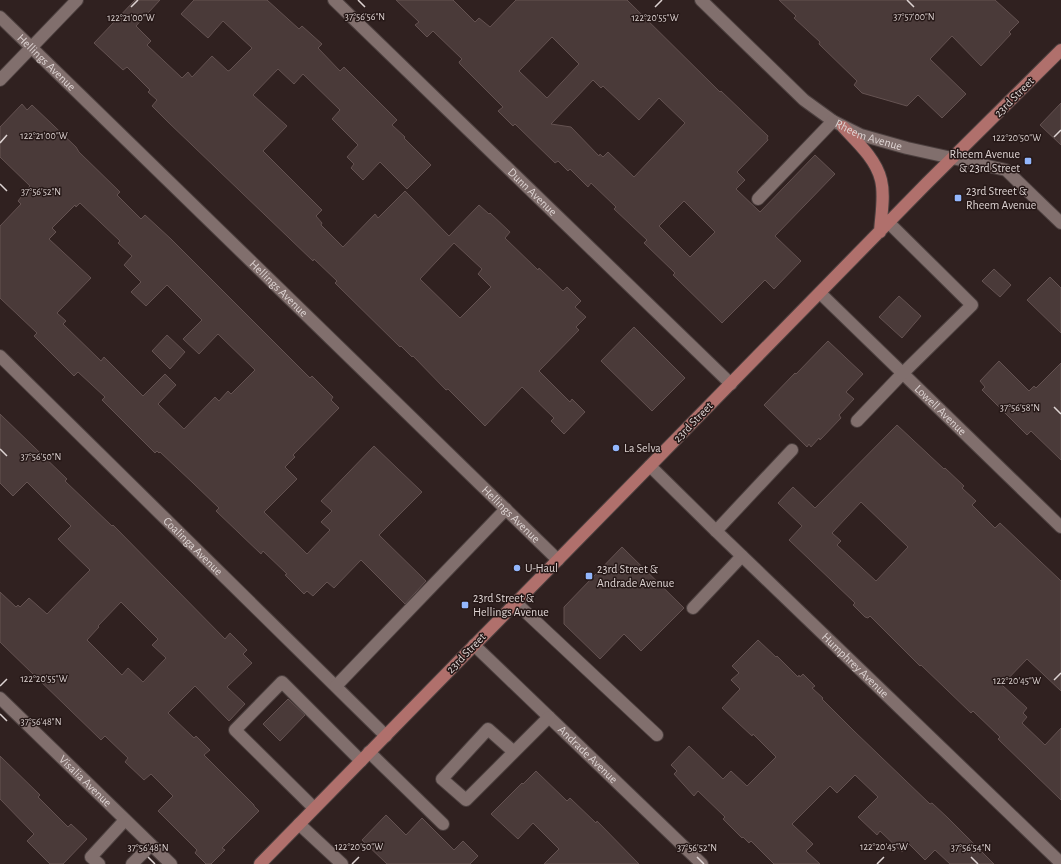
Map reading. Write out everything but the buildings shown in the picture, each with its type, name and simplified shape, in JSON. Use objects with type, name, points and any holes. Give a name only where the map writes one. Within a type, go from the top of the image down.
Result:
[{"type":"main road","name":"23rd Street","points":[[260,864],[880,232],[1061,50]]},
{"type":"main road","points":[[843,127],[866,152],[881,179],[883,199],[880,232]]},
{"type":"street","points":[[0,80],[77,0]]},
{"type":"street","name":"Dunn Avenue","points":[[334,0],[731,384]]},
{"type":"street","name":"Rheem Avenue","points":[[701,0],[804,100],[833,121],[861,135],[899,146],[1006,170],[1061,223]]},
{"type":"street","name":"Hellings Avenue","points":[[0,17],[558,560]]},
{"type":"street","points":[[758,199],[833,121]]},
{"type":"street","points":[[857,421],[972,305],[889,223]]},
{"type":"street","name":"Lowell Avenue","points":[[820,293],[1061,527]]},
{"type":"street","name":"Coalinga Avenue","points":[[0,356],[386,736]]},
{"type":"street","points":[[716,531],[792,450]]},
{"type":"street","name":"Humphrey Avenue","points":[[650,466],[1060,862]]},
{"type":"street","points":[[336,686],[506,509]]},
{"type":"street","points":[[693,608],[742,556]]},
{"type":"street","points":[[516,602],[657,734]]},
{"type":"street","name":"Andrade Avenue","points":[[474,645],[702,864]]},
{"type":"street","points":[[314,808],[235,730],[282,682],[444,824]]},
{"type":"street","name":"Visalia Avenue","points":[[0,698],[171,864]]},
{"type":"street","points":[[514,752],[488,729],[442,780],[466,800],[514,752],[548,717]]},
{"type":"street","points":[[99,864],[91,856],[125,820]]},
{"type":"street","points":[[299,824],[342,864]]},
{"type":"street","points":[[132,864],[151,845]]},
{"type":"place","name":"Rheem Avenue & 23rd Street","points":[[1028,161]]},
{"type":"place","name":"23rd Street & Rheem Avenue","points":[[958,198]]},
{"type":"place","name":"La Selva","points":[[616,448]]},
{"type":"place","name":"U-Haul","points":[[517,568]]},
{"type":"place","name":"23rd Street & Andrade Avenue","points":[[589,576]]},
{"type":"place","name":"23rd Street & Hellings Avenue","points":[[465,605]]}]
